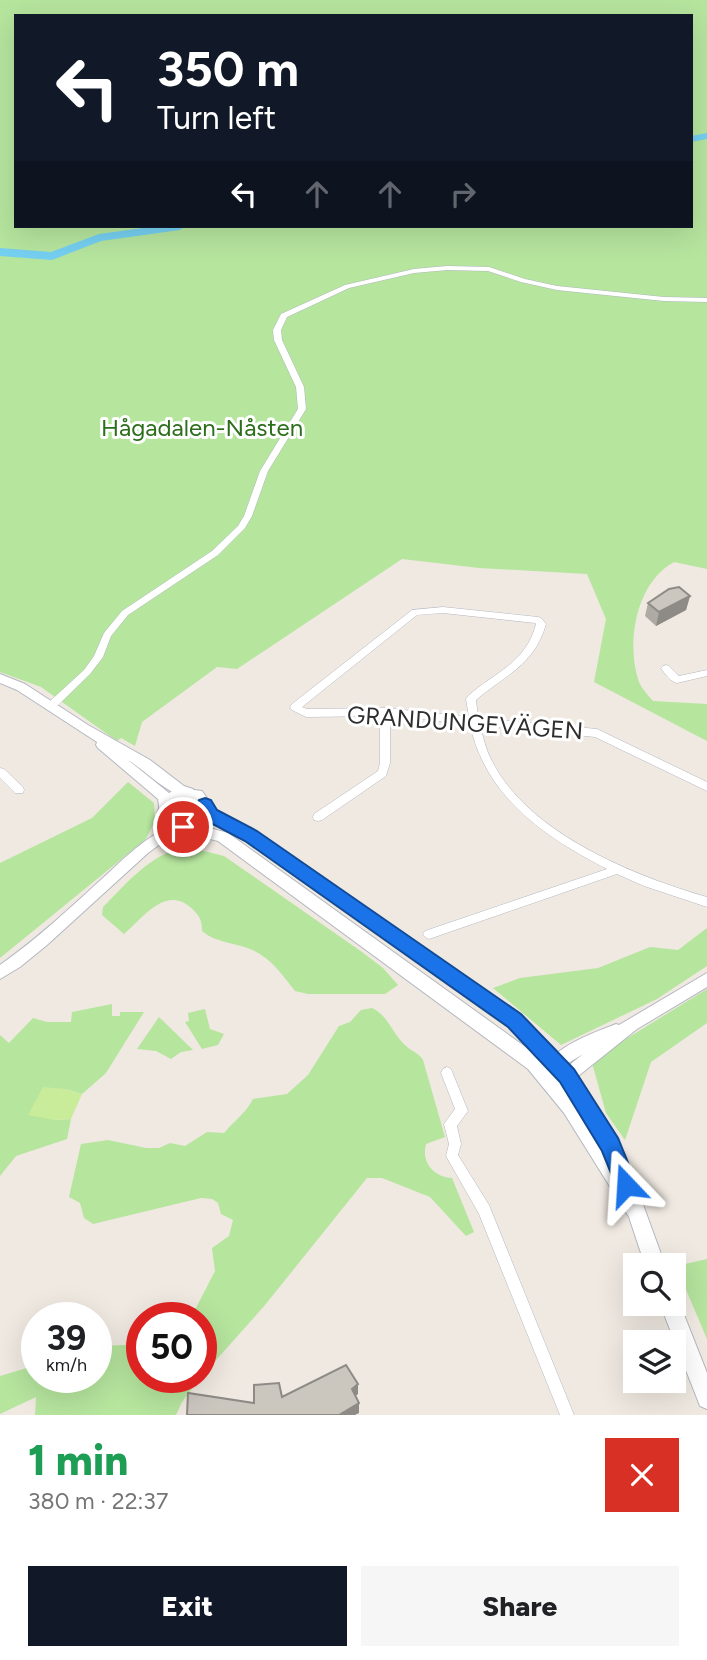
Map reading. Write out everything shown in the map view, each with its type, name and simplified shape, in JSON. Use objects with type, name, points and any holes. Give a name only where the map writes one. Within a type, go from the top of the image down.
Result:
[{"type":"main road","points":[[555,1074],[223,837],[174,825],[165,811],[174,796],[188,793],[197,795],[211,815],[251,836],[514,1021],[555,1074],[570,1107],[634,1210],[650,1253]]},
{"type":"main road","points":[[187,827],[204,815],[205,805]]},
{"type":"main road","points":[[675,1316],[707,1399]]},
{"type":"street","points":[[51,706],[93,665],[107,635],[125,613],[215,553],[241,528],[264,471],[302,409],[300,387],[278,340],[278,330],[284,316],[347,286],[414,271],[447,268],[489,269],[523,281],[557,288],[664,299],[707,300]]},
{"type":"street","name":"GRANDUNGEVÄGEN","points":[[474,722],[471,699],[482,687],[527,657],[539,636],[541,624],[538,620],[425,610],[415,612],[295,706],[306,713],[385,712],[474,722],[597,733],[707,787]]},
{"type":"street","points":[[666,668],[677,680],[707,673]]},
{"type":"street","points":[[0,678],[21,687],[146,764],[178,790],[188,793]]},
{"type":"street","points":[[318,817],[382,773],[385,763],[385,712]]},
{"type":"street","points":[[474,722],[483,753],[505,788],[551,831],[589,856],[617,870],[707,902]]},
{"type":"street","points":[[0,973],[58,927],[147,846],[156,835],[165,811],[164,797],[84,728]]},
{"type":"street","points":[[0,772],[19,790]]},
{"type":"street","points":[[147,846],[172,830],[187,827]]},
{"type":"street","points":[[429,933],[617,870]]},
{"type":"street","points":[[555,1074],[707,979]]},
{"type":"street","points":[[447,1073],[462,1111],[450,1124],[455,1144],[452,1156],[484,1210],[567,1415]]},
{"type":"green space","name":"Hågadalen-Nåsten","points":[[0,0],[707,0],[707,569],[674,562],[661,571],[643,598],[634,630],[633,647],[639,682],[653,701],[707,704],[707,741],[594,682],[606,619],[587,574],[479,568],[402,559],[237,669],[217,667],[142,722],[135,746],[121,738],[117,741],[41,687],[0,672]]},
{"type":"green space","points":[[128,782],[154,803],[155,821],[146,839],[0,958],[0,863],[92,818]]},
{"type":"green space","points":[[188,847],[224,856],[362,952],[383,968],[398,985],[385,994],[308,994],[295,991],[263,956],[250,949],[213,938],[202,931],[198,915],[181,901],[163,902],[124,934],[102,915],[103,907],[152,861]]},
{"type":"green space","points":[[707,928],[707,966],[657,999],[561,1045],[493,988],[520,978],[598,968],[650,947],[678,950]]},
{"type":"green space","points":[[707,989],[707,1023],[651,1062],[625,1140],[606,1113],[592,1063],[595,1058]]},
{"type":"green space","points":[[112,1004],[112,1016],[120,1016],[120,1012],[144,1012],[106,1073],[82,1094],[65,1089],[54,1120],[71,1119],[67,1139],[16,1156],[0,1176],[0,1035],[9,1043],[33,1018],[47,1022],[71,1022],[72,1012]]},
{"type":"green space","points":[[372,1008],[378,1011],[401,1041],[423,1060],[445,1137],[426,1144],[425,1157],[435,1172],[452,1178],[474,1232],[466,1236],[430,1197],[382,1178],[367,1178],[265,1305],[217,1359],[217,1302],[199,1302],[215,1271],[212,1248],[229,1236],[233,1220],[221,1214],[218,1203],[212,1199],[201,1198],[93,1224],[84,1218],[80,1203],[69,1197],[81,1144],[108,1140],[146,1148],[159,1148],[170,1143],[185,1146],[207,1132],[224,1133],[253,1099],[287,1094],[308,1075],[339,1026],[350,1022],[361,1010]]},
{"type":"green space","points":[[205,1009],[210,1029],[224,1034],[218,1045],[202,1049],[185,1022],[189,1021],[188,1013]]},
{"type":"green space","points":[[159,1017],[193,1050],[181,1052],[171,1059],[156,1051],[137,1049]]},
{"type":"green space","points":[[43,1087],[82,1094],[71,1119],[54,1120],[28,1115]]},
{"type":"green space","points":[[707,1259],[707,1339],[686,1290],[686,1264]]},
{"type":"green space","points":[[126,1345],[126,1393],[189,1393],[176,1415],[35,1415],[36,1397],[0,1414],[0,1376],[21,1370],[21,1393],[112,1393],[112,1346]]},
{"type":"building","points":[[679,587],[690,596],[659,612],[648,603],[669,589]]},
{"type":"building","points":[[346,1365],[358,1384],[352,1389],[359,1403],[339,1415],[187,1415],[188,1393],[254,1403],[254,1385],[279,1383],[282,1397]]},
{"type":"waterway","points":[[693,139],[707,136]]},
{"type":"waterway","points":[[0,252],[52,256],[99,238],[166,228]]},
{"type":"route","points":[[183,827],[191,827],[199,821],[204,815],[205,805],[211,815],[251,836],[514,1021],[567,1076],[602,1129],[619,1161],[626,1185]]}]
